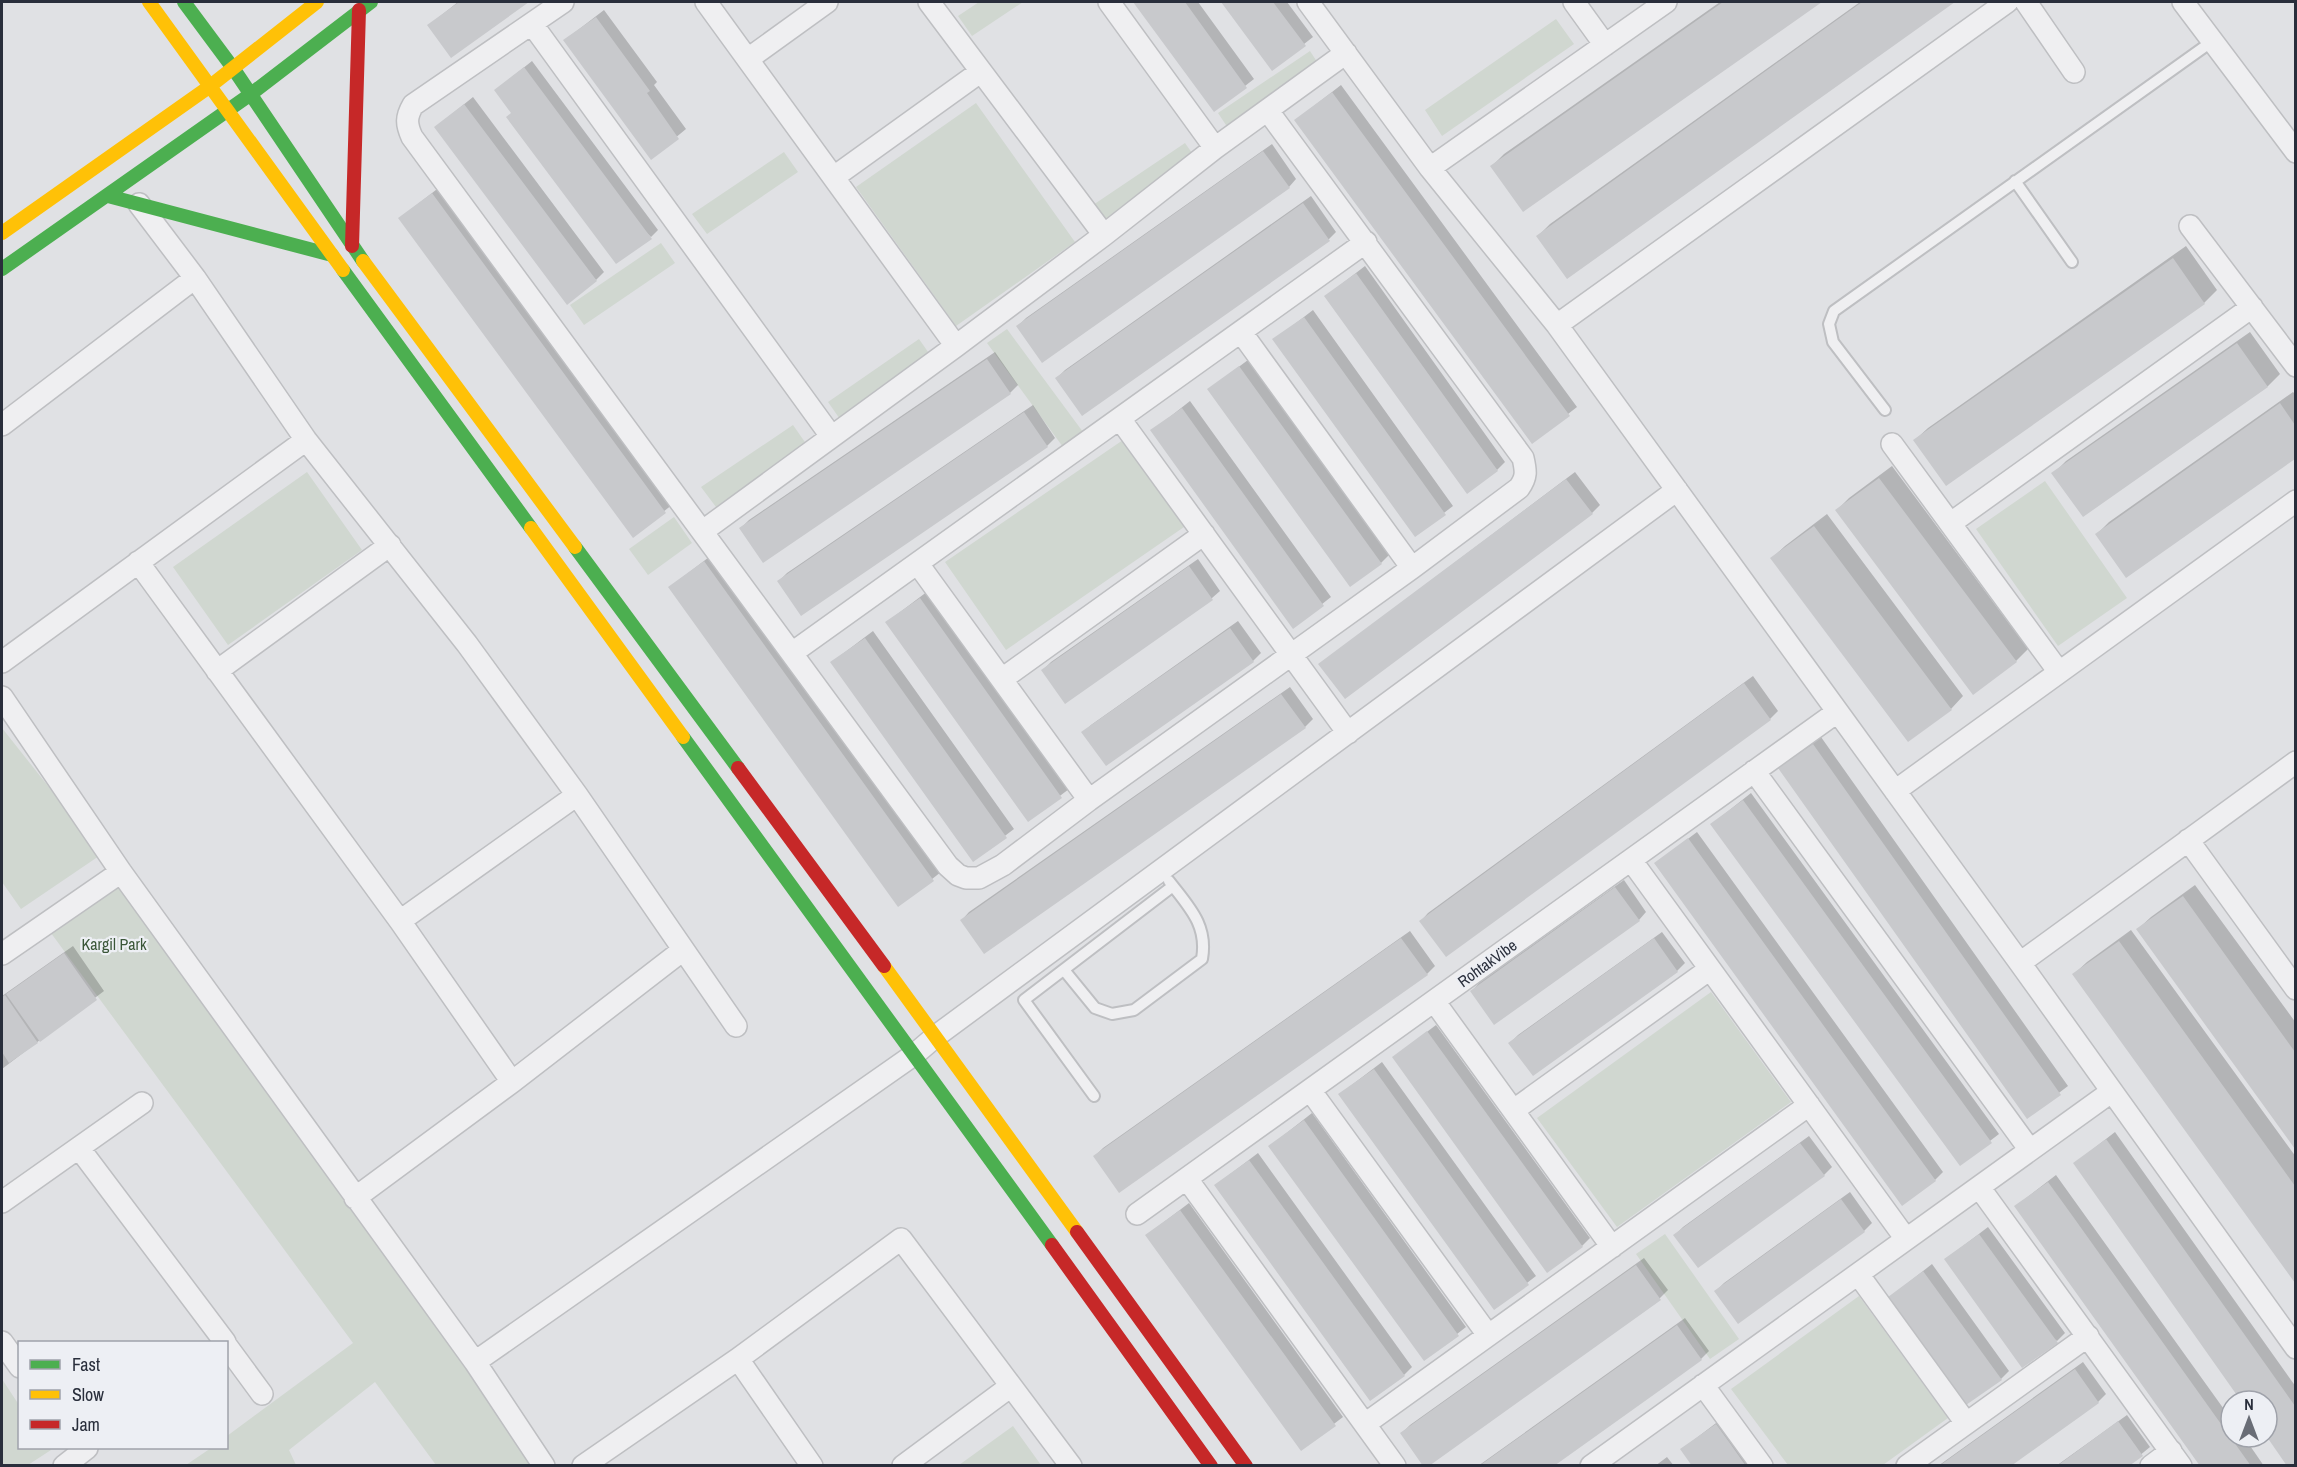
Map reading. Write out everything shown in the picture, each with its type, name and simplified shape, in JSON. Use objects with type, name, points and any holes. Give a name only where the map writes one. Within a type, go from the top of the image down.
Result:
[{"type":"main road","points":[[149,2],[915,1054],[1211,1466]]},
{"type":"main road","points":[[184,2],[251,94],[352,246],[936,1036],[1246,1466]]},
{"type":"main road","points":[[2,232],[209,87],[317,2]]},
{"type":"main road","points":[[2,269],[251,94],[371,2]]},
{"type":"main road","points":[[352,246],[359,10]]},
{"type":"main road","points":[[108,196],[332,255]]},
{"type":"street","points":[[564,2],[413,105],[407,115],[407,125],[412,136],[948,866],[958,875],[966,878],[979,878],[1003,865],[1089,800],[1412,568],[1519,488],[1525,480],[1526,470],[1523,458],[1268,111]]},
{"type":"street","points":[[706,2],[956,346]]},
{"type":"street","points":[[748,59],[827,2]]},
{"type":"street","points":[[929,2],[1104,235]]},
{"type":"street","points":[[1109,2],[1215,148]]},
{"type":"street","points":[[1308,2],[1430,168],[1557,325],[2020,963],[2295,1348]]},
{"type":"street","points":[[1574,2],[1605,45]]},
{"type":"street","points":[[1430,168],[1666,2]]},
{"type":"street","points":[[1557,325],[2007,2]]},
{"type":"street","points":[[2026,2],[2074,72]]},
{"type":"street","points":[[2187,3],[2295,152]]},
{"type":"street","points":[[532,24],[831,436]]},
{"type":"street","points":[[703,531],[956,346],[1215,148],[1346,53]]},
{"type":"street","points":[[834,177],[980,72]]},
{"type":"street","points":[[139,204],[195,278],[306,441],[467,644],[577,795],[736,1026]]},
{"type":"street","points":[[2190,226],[2295,366]]},
{"type":"street","points":[[792,653],[1366,242]]},
{"type":"street","points":[[2,425],[195,278]]},
{"type":"street","points":[[1951,523],[2252,307]]},
{"type":"street","points":[[1241,332],[1412,568]]},
{"type":"street","points":[[1120,419],[1348,733]]},
{"type":"street","points":[[2,662],[306,441]]},
{"type":"street","points":[[1892,444],[2059,672]]},
{"type":"street","points":[[475,1362],[817,1124],[915,1054],[936,1036],[1167,878],[1348,733],[1677,490]]},
{"type":"street","points":[[1895,791],[2295,501]]},
{"type":"street","points":[[1002,679],[1204,534]]},
{"type":"street","points":[[217,671],[390,545]]},
{"type":"street","points":[[138,562],[400,921],[512,1082]]},
{"type":"street","points":[[918,564],[1089,800]]},
{"type":"street","points":[[2,697],[121,872],[475,1362],[544,1466]]},
{"type":"street","name":"RohtakVibe","points":[[1137,1214],[1837,711]]},
{"type":"street","points":[[2020,963],[2295,762]]},
{"type":"street","points":[[1755,771],[2030,1150]]},
{"type":"street","points":[[400,921],[577,795]]},
{"type":"street","points":[[2188,840],[2295,989]]},
{"type":"street","points":[[1631,860],[1906,1239]]},
{"type":"street","points":[[2,954],[121,872]]},
{"type":"street","points":[[355,1198],[512,1082],[683,950]]},
{"type":"street","points":[[1514,1110],[1710,969]]},
{"type":"street","points":[[1434,1001],[1612,1247]]},
{"type":"street","points":[[1310,1090],[1488,1335]]},
{"type":"street","points":[[1591,1466],[2111,1092]]},
{"type":"street","points":[[2,1202],[141,1103]]},
{"type":"street","points":[[1365,1424],[1809,1106]]},
{"type":"street","points":[[79,1148],[224,1341]]},
{"type":"street","points":[[1187,1179],[1395,1466]]},
{"type":"street","points":[[1979,1187],[2176,1458],[2151,1466]]},
{"type":"street","points":[[583,1466],[738,1359],[901,1239],[1071,1466]]},
{"type":"street","points":[[1858,1274],[1966,1423]]},
{"type":"street","points":[[1907,1466],[2088,1336]]},
{"type":"street","points":[[2,1342],[18,1363]]},
{"type":"street","points":[[228,1347],[262,1394]]},
{"type":"street","points":[[738,1359],[812,1466]]},
{"type":"street","points":[[1704,1385],[1762,1466]]},
{"type":"street","points":[[903,1466],[1011,1386]]},
{"type":"street","points":[[63,1466],[82,1449]]},
{"type":"lane","points":[[1885,410],[1833,342],[1829,324],[1834,311],[2214,40]]},
{"type":"lane","points":[[2015,181],[2072,262]]},
{"type":"lane","points":[[1064,970],[1095,1008],[1112,1014],[1134,1010],[1202,959],[1205,942],[1196,916],[1167,878],[1064,970],[1024,1000],[1094,1096]]},
{"type":"green space","points":[[979,2],[1023,2],[972,36],[958,16]]},
{"type":"green space","points":[[1556,19],[1574,44],[1442,136],[1425,110]]},
{"type":"green space","points":[[1310,51],[1323,71],[1232,134],[1218,113]]},
{"type":"green space","points":[[976,103],[1075,242],[956,326],[856,187]]},
{"type":"green space","points":[[1185,143],[1199,163],[1107,226],[1093,205]]},
{"type":"green space","points":[[784,152],[798,172],[707,234],[692,214]]},
{"type":"green space","points":[[661,243],[675,263],[584,325],[570,305]]},
{"type":"green space","points":[[1007,329],[1083,432],[1063,447],[987,343]]},
{"type":"green space","points":[[919,339],[933,359],[842,422],[828,402]]},
{"type":"green space","points":[[793,425],[807,445],[716,507],[701,487]]},
{"type":"green space","points":[[1123,440],[1184,527],[1006,650],[945,562]]},
{"type":"green space","points":[[307,472],[362,550],[228,645],[173,567]]},
{"type":"green space","points":[[2045,481],[2127,598],[2058,646],[1976,529]]},
{"type":"green space","points":[[674,517],[692,543],[648,575],[629,549]]},
{"type":"green space","points":[[2,728],[102,854],[21,909],[2,882]]},
{"type":"green space","name":"Kargil Park","points":[[121,877],[538,1465],[436,1465],[375,1382],[289,1450],[296,1465],[186,1465],[210,1449],[228,1449],[228,1435],[353,1343],[48,929]]},
{"type":"green space","points":[[1711,992],[1791,1102],[1617,1227],[1537,1118]]},
{"type":"green space","points":[[1665,1234],[1739,1339],[1710,1359],[1636,1254]]},
{"type":"green space","points":[[1859,1296],[1948,1418],[1883,1465],[1788,1465],[1731,1389]]},
{"type":"green space","points":[[2,1379],[18,1403],[18,1449],[51,1450],[28,1465],[2,1465]]},
{"type":"green space","points":[[1013,1426],[1041,1465],[959,1465]]},
{"type":"building","points":[[459,2],[529,2],[451,58],[427,25]]},
{"type":"building","points":[[1133,2],[1185,2],[1247,88],[1214,112]]},
{"type":"building","points":[[1221,2],[1273,2],[1306,46],[1272,71]]},
{"type":"building","points":[[1723,2],[1822,2],[1523,212],[1490,166]]},
{"type":"building","points":[[1862,2],[1955,2],[1567,279],[1536,236]]},
{"type":"building","points":[[596,17],[650,91],[647,93],[679,139],[651,160],[563,40]]},
{"type":"building","points":[[524,67],[652,239],[616,264],[506,117],[511,113],[494,90]]},
{"type":"building","points":[[1332,92],[1570,416],[1532,444],[1294,120]]},
{"type":"building","points":[[464,104],[597,281],[567,305],[434,127]]},
{"type":"building","points":[[1263,151],[1290,188],[1042,363],[1016,326]]},
{"type":"building","points":[[432,193],[666,513],[633,538],[398,218]]},
{"type":"building","points":[[1303,203],[1330,241],[1082,416],[1055,378]]},
{"type":"building","points":[[2173,258],[2205,304],[1946,486],[1913,440]]},
{"type":"building","points":[[1356,273],[1498,471],[1467,494],[1324,296]]},
{"type":"building","points":[[1304,317],[1446,515],[1415,537],[1272,339]]},
{"type":"building","points":[[2237,343],[2268,387],[2083,517],[2051,473]]},
{"type":"building","points":[[987,359],[1011,394],[763,563],[739,528]]},
{"type":"building","points":[[1239,366],[1382,564],[1350,587],[1207,389]]},
{"type":"building","points":[[2280,403],[2295,425],[2295,459],[2126,578],[2095,534]]},
{"type":"building","points":[[1182,408],[1324,606],[1293,629],[1150,430]]},
{"type":"building","points":[[1024,412],[1048,447],[801,616],[777,581]]},
{"type":"building","points":[[1879,478],[2017,662],[1973,695],[1835,510]]},
{"type":"building","points":[[1566,479],[1593,514],[1345,699],[1318,664]]},
{"type":"building","points":[[1814,526],[1952,710],[1908,742],[1770,558]]},
{"type":"building","points":[[704,561],[934,881],[898,907],[668,587]]},
{"type":"building","points":[[1189,566],[1213,600],[1065,704],[1041,670]]},
{"type":"building","points":[[920,598],[1062,798],[1028,822],[885,622]]},
{"type":"building","points":[[1230,628],[1254,662],[1106,766],[1081,732]]},
{"type":"building","points":[[865,638],[1007,838],[973,862],[830,662]]},
{"type":"building","points":[[1744,683],[1771,720],[1446,957],[1419,921]]},
{"type":"building","points":[[1281,694],[1306,728],[984,954],[960,920]]},
{"type":"building","points":[[1813,744],[2061,1095],[2027,1119],[1778,768]]},
{"type":"building","points":[[1743,800],[1992,1143],[1960,1166],[1710,824]]},
{"type":"building","points":[[1688,838],[1936,1181],[1902,1206],[1654,863]]},
{"type":"building","points":[[1615,887],[1640,921],[1494,1025],[1470,991]]},
{"type":"building","points":[[2183,896],[2295,1052],[2295,1149],[2136,929]]},
{"type":"building","points":[[1401,938],[1428,975],[1119,1193],[1093,1156]]},
{"type":"building","points":[[1654,938],[1678,972],[1533,1076],[1508,1043]]},
{"type":"building","points":[[2119,941],[2295,1186],[2295,1283],[2072,974]]},
{"type":"building","points":[[64,953],[97,1000],[40,1042],[6,994]]},
{"type":"building","points":[[5,995],[38,1043],[9,1063],[2,1052],[2,997]]},
{"type":"building","points":[[1427,1031],[1583,1247],[1547,1273],[1392,1057]]},
{"type":"building","points":[[1374,1069],[1529,1285],[1494,1310],[1338,1094]]},
{"type":"building","points":[[1304,1120],[1459,1336],[1424,1361],[1268,1146]]},
{"type":"building","points":[[2106,1139],[2295,1406],[2295,1466],[2287,1466],[2275,1449],[2279,1449],[2279,1389],[2233,1389],[2073,1163]]},
{"type":"building","points":[[1800,1143],[1825,1176],[1698,1268],[1673,1235]]},
{"type":"building","points":[[1249,1160],[1405,1376],[1370,1401],[1214,1185]]},
{"type":"building","points":[[2048,1182],[2219,1421],[2219,1449],[2239,1449],[2251,1466],[2200,1466],[2014,1206]]},
{"type":"building","points":[[1841,1199],[1865,1232],[1738,1324],[1714,1291]]},
{"type":"building","points":[[1180,1210],[1336,1426],[1301,1451],[1145,1235]]},
{"type":"building","points":[[1979,1234],[2058,1343],[2022,1368],[1944,1259]]},
{"type":"building","points":[[1636,1265],[1661,1300],[1429,1466],[1423,1466],[1400,1433]]},
{"type":"building","points":[[1923,1271],[2002,1380],[1966,1405],[1888,1297]]},
{"type":"building","points":[[1677,1325],[1702,1360],[1554,1466],[1479,1466]]},
{"type":"building","points":[[2075,1369],[2099,1403],[2011,1466],[1939,1466]]},
{"type":"building","points":[[2118,1421],[2143,1456],[2129,1466],[2057,1466]]},
{"type":"building","points":[[1716,1424],[1746,1466],[1692,1466],[1680,1449]]},
{"type":"traffic: fast","points":[[184,2],[233,68],[363,261]]},
{"type":"traffic: fast","points":[[2,269],[251,94],[371,2]]},
{"type":"traffic: fast","points":[[108,196],[332,255]]},
{"type":"traffic: fast","points":[[343,270],[531,528]]},
{"type":"traffic: fast","points":[[575,547],[738,768]]},
{"type":"traffic: fast","points":[[683,737],[1052,1245]]},
{"type":"traffic: slow","points":[[149,2],[343,270]]},
{"type":"traffic: slow","points":[[2,233],[209,87],[317,2]]},
{"type":"traffic: slow","points":[[363,261],[575,547]]},
{"type":"traffic: slow","points":[[531,528],[683,737]]},
{"type":"traffic: slow","points":[[884,966],[1077,1232]]},
{"type":"traffic: jam","points":[[352,246],[359,10]]},
{"type":"traffic: jam","points":[[738,768],[884,966]]},
{"type":"traffic: jam","points":[[1077,1232],[1246,1466]]},
{"type":"traffic: jam","points":[[1052,1245],[1211,1466]]}]
